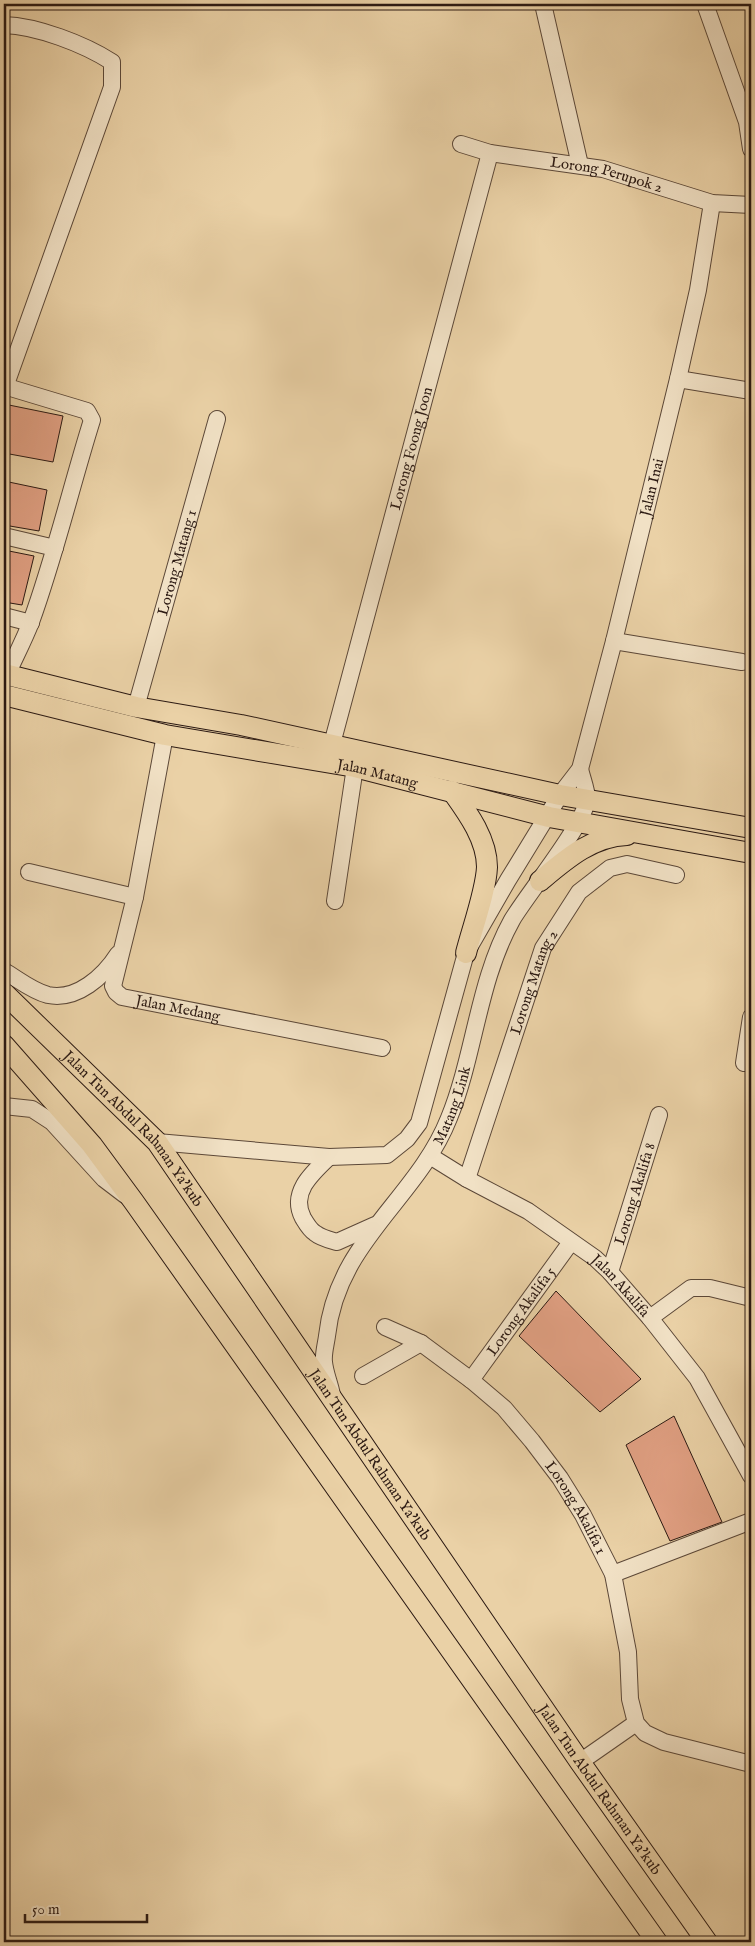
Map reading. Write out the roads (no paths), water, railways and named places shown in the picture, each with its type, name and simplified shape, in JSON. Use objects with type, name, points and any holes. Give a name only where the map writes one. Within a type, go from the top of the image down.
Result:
[{"type":"main road","name":"Jalan Matang","points":[[6,674],[136,707],[241,725],[560,795],[751,828]]},
{"type":"main road","name":"Jalan Matang","points":[[4,694],[165,735],[355,767],[548,817],[751,853]]},
{"type":"main road","points":[[452,791],[482,840],[487,867],[466,953]]},
{"type":"main road","points":[[540,881],[567,858],[591,844],[616,836],[646,835]]},
{"type":"main road","name":"Jalan Tun Abdul Rahman Ya'kub","points":[[4,993],[157,1142],[580,1762],[707,1942]]},
{"type":"main road","points":[[4,1045],[86,1138],[134,1202],[656,1942]]},
{"type":"street","points":[[543,4],[580,165]]},
{"type":"street","points":[[704,4],[747,122],[751,149]]},
{"type":"street","points":[[4,25],[21,26],[94,51],[112,62],[113,72],[110,94],[4,387],[87,410],[92,420],[31,623],[6,674]]},
{"type":"street","name":"Lorong Perupok 2","points":[[461,144],[490,153],[603,169],[712,203],[751,205]]},
{"type":"street","name":"Lorong Foong Joon","points":[[332,744],[490,153]]},
{"type":"street","name":"Jalan Inai","points":[[580,769],[614,641],[678,379],[698,290],[712,203]]},
{"type":"street","points":[[678,379],[751,391]]},
{"type":"street","name":"Lorong Matang 1","points":[[136,707],[217,419]]},
{"type":"street","points":[[4,536],[55,548]]},
{"type":"street","points":[[4,616],[31,623]]},
{"type":"street","points":[[614,641],[742,662]]},
{"type":"street","name":"Jalan Medang","points":[[165,735],[125,944],[114,986],[116,992],[122,998],[382,1048]]},
{"type":"street","points":[[335,901],[355,767]]},
{"type":"street","points":[[580,769],[587,800]]},
{"type":"street","name":"Matang Link","points":[[157,1142],[329,1157],[387,1155],[407,1139],[419,1123],[466,953],[560,795],[580,769]]},
{"type":"street","name":"Matang Link","points":[[335,1405],[324,1360],[329,1318],[344,1272],[377,1224],[430,1156],[448,1120],[462,1084],[492,967],[512,920],[540,881],[577,822],[587,800]]},
{"type":"street","name":"Lorong Matang 2","points":[[466,1179],[544,948],[579,892],[610,868],[627,864],[676,874]]},
{"type":"street","points":[[29,872],[134,897]]},
{"type":"street","points":[[4,971],[35,990],[49,995],[68,994],[91,984],[108,970],[125,944]]},
{"type":"street","points":[[744,1063],[751,1017]]},
{"type":"street","points":[[4,1106],[32,1109],[52,1122],[104,1180],[134,1202]]},
{"type":"street","name":"Lorong Akalifa 8","points":[[610,1272],[659,1115]]},
{"type":"street","name":"Jalan Akalifa","points":[[430,1156],[466,1179],[528,1211],[595,1258],[610,1272],[650,1318],[697,1378],[751,1476]]},
{"type":"street","points":[[329,1157],[316,1169],[299,1196],[298,1208],[305,1222],[315,1233],[337,1242],[377,1224]]},
{"type":"street","name":"Lorong Akalifa 5","points":[[471,1380],[571,1242]]},
{"type":"street","points":[[650,1318],[691,1288],[710,1288],[751,1298]]},
{"type":"street","name":"Lorong Akalifa 1","points":[[385,1327],[421,1343],[471,1380],[504,1408],[532,1440],[583,1515],[614,1574],[628,1652],[630,1699],[636,1723]]},
{"type":"street","points":[[363,1376],[421,1343]]},
{"type":"street","points":[[614,1574],[751,1521]]},
{"type":"street","points":[[580,1762],[636,1723],[645,1733],[664,1742],[751,1764]]}]
